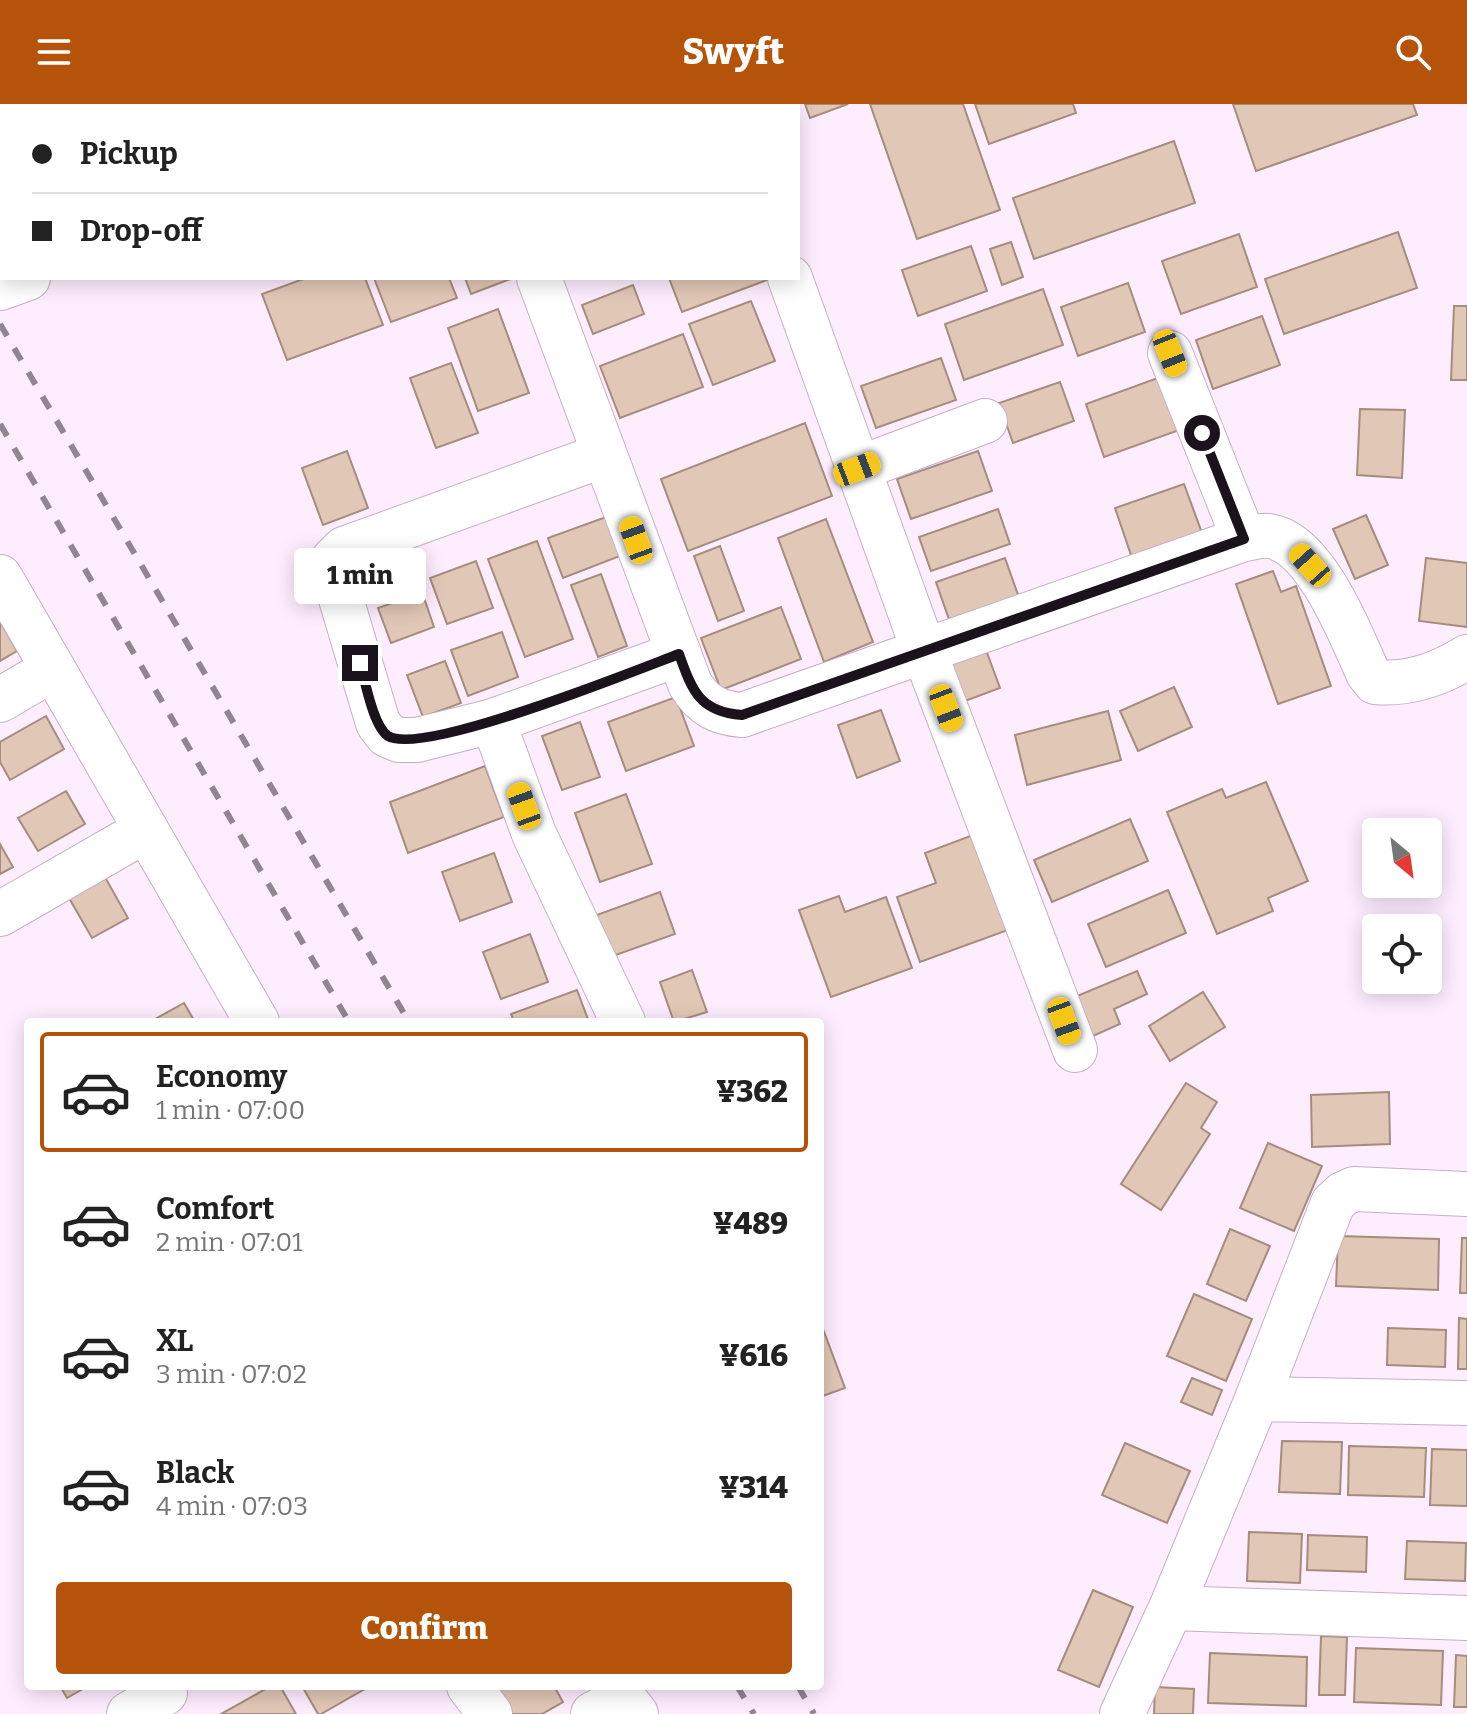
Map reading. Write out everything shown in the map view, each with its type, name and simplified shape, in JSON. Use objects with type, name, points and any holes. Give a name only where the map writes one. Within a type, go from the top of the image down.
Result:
[{"type":"street","points":[[0,288],[22,280]]},
{"type":"street","points":[[540,280],[690,684],[699,699],[710,708],[726,714],[742,715],[1244,539],[1266,535],[1295,549],[1324,581],[1375,682],[1420,681],[1467,657]]},
{"type":"street","points":[[791,280],[924,651],[1075,1050]]},
{"type":"street","points":[[1170,353],[1244,539]]},
{"type":"street","points":[[857,469],[985,421]]},
{"type":"street","points":[[604,455],[344,549],[333,560],[333,572],[378,723],[387,735],[399,740],[417,740],[493,721],[679,654]]},
{"type":"street","points":[[0,577],[255,1018]]},
{"type":"street","points":[[0,700],[53,669]]},
{"type":"street","points":[[493,721],[534,834],[621,1018]]},
{"type":"street","points":[[0,914],[146,830]]},
{"type":"street","points":[[1122,1714],[1171,1608],[1333,1203],[1354,1189],[1467,1194]]},
{"type":"street","points":[[1257,1399],[1467,1403]]},
{"type":"street","points":[[1171,1608],[1467,1618]]},
{"type":"street","points":[[472,1690],[490,1714]]},
{"type":"street","points":[[593,1714],[614,1703],[629,1705],[636,1714]]},
{"type":"building","points":[[805,104],[848,104],[810,118]]},
{"type":"building","points":[[870,104],[963,104],[1000,210],[917,239]]},
{"type":"building","points":[[975,104],[1073,104],[1076,113],[989,144]]},
{"type":"building","points":[[1233,104],[1413,104],[1417,115],[1256,171]]},
{"type":"building","points":[[1174,141],[1195,203],[1034,259],[1013,198]]},
{"type":"building","points":[[1398,232],[1417,288],[1284,334],[1265,279]]},
{"type":"building","points":[[1239,234],[1257,287],[1181,314],[1162,261]]},
{"type":"building","points":[[1011,242],[1023,277],[1002,285],[990,249]]},
{"type":"building","points":[[971,246],[987,291],[918,316],[902,270]]},
{"type":"building","points":[[300,280],[366,280],[383,325],[287,360],[262,294]]},
{"type":"building","points":[[375,280],[450,280],[457,298],[391,322]]},
{"type":"building","points":[[466,280],[508,280],[471,294]]},
{"type":"building","points":[[670,280],[767,280],[682,312]]},
{"type":"building","points":[[1128,283],[1145,332],[1078,356],[1061,307]]},
{"type":"building","points":[[633,285],[644,314],[593,334],[582,305]]},
{"type":"building","points":[[1043,289],[1063,345],[964,380],[945,324]]},
{"type":"building","points":[[751,301],[775,361],[713,385],[689,324]]},
{"type":"building","points":[[1454,306],[1467,306],[1467,380],[1451,380]]},
{"type":"building","points":[[498,309],[529,393],[478,411],[448,328]]},
{"type":"building","points":[[1262,316],[1280,365],[1213,389],[1196,340]]},
{"type":"building","points":[[683,334],[703,387],[620,418],[600,366]]},
{"type":"building","points":[[941,358],[956,400],[876,428],[861,386]]},
{"type":"building","points":[[451,363],[478,433],[436,448],[410,378]]},
{"type":"building","points":[[1166,375],[1185,428],[1104,457],[1086,404]]},
{"type":"building","points":[[1060,382],[1074,421],[1013,443],[999,403]]},
{"type":"building","points":[[1360,409],[1405,410],[1402,478],[1357,475]]},
{"type":"building","points":[[805,423],[832,496],[688,551],[661,479]]},
{"type":"building","points":[[347,451],[368,508],[323,525],[302,468]]},
{"type":"building","points":[[978,451],[992,491],[911,519],[897,479]]},
{"type":"building","points":[[1184,484],[1202,533],[1132,558],[1115,508]]},
{"type":"building","points":[[998,509],[1010,544],[931,571],[919,537]]},
{"type":"building","points":[[1366,515],[1388,565],[1355,579],[1333,529]]},
{"type":"building","points":[[606,517],[620,556],[563,578],[548,538]]},
{"type":"building","points":[[826,519],[873,642],[824,662],[778,538]]},
{"type":"building","points":[[537,541],[573,639],[525,657],[488,559]]},
{"type":"building","points":[[720,546],[744,611],[718,621],[694,556]]},
{"type":"building","points":[[1005,558],[1022,606],[953,631],[936,582]]},
{"type":"building","points":[[1426,558],[1467,563],[1467,627],[1419,621]]},
{"type":"building","points":[[476,561],[493,608],[447,624],[430,578]]},
{"type":"building","points":[[1273,571],[1281,592],[1296,586],[1331,686],[1278,704],[1236,584]]},
{"type":"building","points":[[601,574],[627,646],[598,657],[571,585]]},
{"type":"building","points":[[422,592],[434,627],[391,643],[378,608]]},
{"type":"building","points":[[781,607],[801,659],[721,690],[701,638]]},
{"type":"building","points":[[0,621],[17,651],[0,661]]},
{"type":"building","points":[[502,632],[518,677],[468,696],[451,650]]},
{"type":"building","points":[[986,650],[1000,688],[965,701],[951,662]]},
{"type":"building","points":[[445,661],[461,703],[423,717],[407,675]]},
{"type":"building","points":[[1174,687],[1192,727],[1138,751],[1120,711]]},
{"type":"building","points":[[676,697],[694,746],[626,771],[608,722]]},
{"type":"building","points":[[881,710],[900,761],[857,778],[838,725]]},
{"type":"building","points":[[1108,711],[1121,760],[1027,785],[1015,735]]},
{"type":"building","points":[[46,716],[64,749],[10,780],[0,762],[0,742]]},
{"type":"building","points":[[580,722],[600,777],[562,790],[542,736]]},
{"type":"building","points":[[485,766],[504,817],[408,853],[390,802]]},
{"type":"building","points":[[1266,782],[1308,881],[1268,898],[1273,911],[1217,934],[1167,812],[1222,789],[1226,798]]},
{"type":"building","points":[[66,791],[85,824],[38,851],[18,818]]},
{"type":"building","points":[[626,794],[652,864],[600,882],[575,813]]},
{"type":"building","points":[[1130,819],[1148,861],[1052,902],[1034,860]]},
{"type":"building","points":[[973,835],[1008,930],[920,962],[897,897],[936,883],[925,853]]},
{"type":"building","points":[[0,844],[13,867],[0,874]]},
{"type":"building","points":[[494,853],[512,902],[460,921],[442,872]]},
{"type":"building","points":[[101,870],[128,918],[92,938],[65,891]]},
{"type":"building","points":[[1168,890],[1186,933],[1106,967],[1088,924]]},
{"type":"building","points":[[660,892],[675,934],[610,957],[594,916]]},
{"type":"building","points":[[839,896],[845,912],[886,897],[912,968],[831,997],[799,910]]},
{"type":"building","points":[[530,934],[548,982],[501,999],[483,952]]},
{"type":"building","points":[[692,970],[707,1012],[687,1018],[673,1018],[660,982]]},
{"type":"building","points":[[1137,971],[1147,994],[1114,1009],[1120,1024],[1093,1036],[1077,996]]},
{"type":"building","points":[[577,990],[588,1018],[512,1018],[511,1014]]},
{"type":"building","points":[[1203,992],[1225,1027],[1170,1061],[1149,1026]]},
{"type":"building","points":[[184,1003],[193,1018],[157,1018]]},
{"type":"building","points":[[1186,1083],[1217,1102],[1201,1128],[1210,1134],[1161,1210],[1121,1184]]},
{"type":"building","points":[[1389,1092],[1390,1144],[1312,1147],[1311,1095]]},
{"type":"building","points":[[1268,1143],[1322,1166],[1294,1231],[1240,1208]]},
{"type":"building","points":[[1230,1229],[1270,1246],[1246,1301],[1207,1284]]},
{"type":"building","points":[[1338,1236],[1439,1239],[1438,1290],[1336,1286]]},
{"type":"building","points":[[1462,1238],[1467,1238],[1467,1293],[1460,1293]]},
{"type":"building","points":[[1194,1294],[1252,1319],[1226,1381],[1167,1356]]},
{"type":"building","points":[[1459,1318],[1467,1319],[1467,1369],[1458,1369]]},
{"type":"building","points":[[1388,1328],[1446,1330],[1445,1367],[1387,1365]]},
{"type":"building","points":[[824,1332],[845,1388],[824,1396]]},
{"type":"building","points":[[1192,1378],[1222,1390],[1212,1415],[1181,1402]]},
{"type":"building","points":[[1282,1441],[1342,1442],[1340,1494],[1279,1492]]},
{"type":"building","points":[[1125,1443],[1190,1471],[1167,1523],[1102,1495]]},
{"type":"building","points":[[1349,1446],[1426,1448],[1424,1497],[1348,1495]]},
{"type":"building","points":[[1432,1449],[1467,1450],[1467,1506],[1430,1505]]},
{"type":"building","points":[[1249,1532],[1302,1534],[1300,1583],[1247,1581]]},
{"type":"building","points":[[1308,1535],[1367,1537],[1366,1572],[1307,1570]]},
{"type":"building","points":[[1407,1541],[1466,1543],[1465,1581],[1405,1579]]},
{"type":"building","points":[[1093,1590],[1133,1607],[1099,1687],[1058,1670]]},
{"type":"building","points":[[1321,1636],[1347,1637],[1345,1695],[1319,1695]]},
{"type":"building","points":[[1356,1648],[1443,1651],[1441,1705],[1354,1702]]},
{"type":"building","points":[[1210,1653],[1307,1657],[1306,1706],[1208,1703]]},
{"type":"building","points":[[1456,1655],[1467,1656],[1467,1707],[1454,1707]]},
{"type":"building","points":[[1155,1687],[1194,1689],[1193,1714],[1154,1714]]},
{"type":"building","points":[[62,1690],[81,1690],[67,1698]]},
{"type":"building","points":[[264,1690],[282,1690],[296,1714],[221,1714]]},
{"type":"building","points":[[304,1690],[363,1690],[321,1714],[318,1714]]},
{"type":"building","points":[[483,1690],[556,1690],[563,1702],[542,1714],[495,1714]]},
{"type":"railway","points":[[0,324],[407,1018]]},
{"type":"railway","points":[[0,424],[347,1018]]},
{"type":"railway","points":[[739,1690],[754,1714]]},
{"type":"railway","points":[[800,1690],[814,1714]]},
{"type":"route","points":[[360,663],[378,723],[387,735],[399,740],[417,740],[493,721],[679,654],[699,699],[710,708],[726,714],[742,715],[1244,539],[1202,433]]}]
